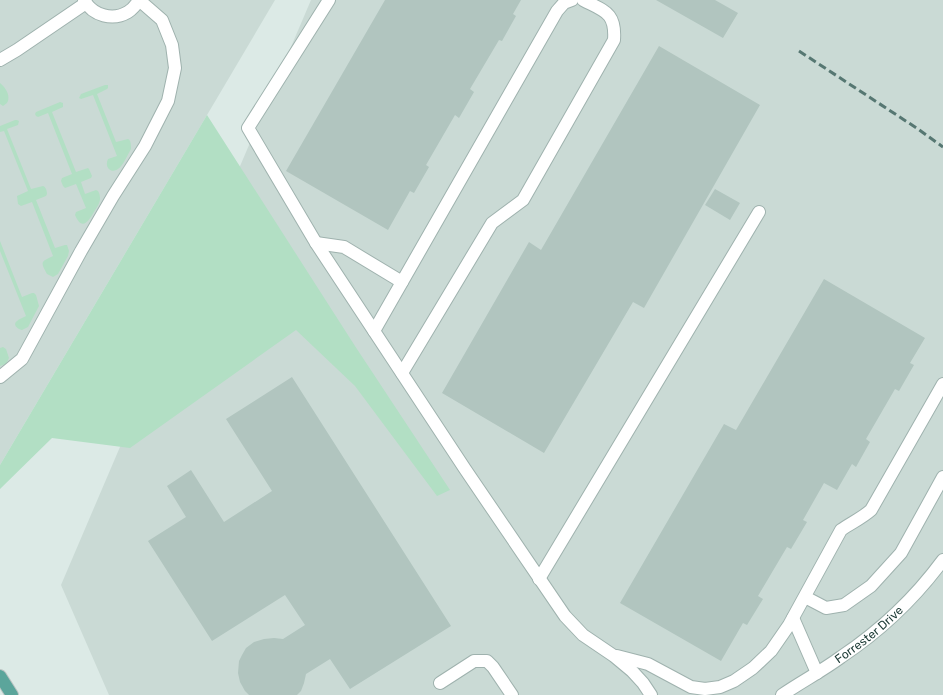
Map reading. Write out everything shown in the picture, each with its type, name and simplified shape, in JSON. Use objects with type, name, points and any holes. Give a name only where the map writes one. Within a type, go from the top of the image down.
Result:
[{"type":"main road","points":[[0,676],[12,695]]},
{"type":"street","points":[[0,60],[17,50],[85,1],[91,9],[98,13],[105,16],[113,16],[128,12],[139,0],[162,20],[172,45],[174,68],[168,101],[145,146],[113,196],[81,251],[22,359],[0,377]]},
{"type":"street","points":[[329,0],[248,128],[316,244],[465,469],[565,616],[583,635],[614,656],[632,671],[651,695]]},
{"type":"street","points":[[374,331],[557,11],[564,3],[572,0]]},
{"type":"street","points":[[402,373],[492,222],[523,200],[614,40],[614,30],[611,18],[606,12],[583,0]]},
{"type":"street","points":[[539,579],[759,212]]},
{"type":"street","points":[[316,244],[344,247],[402,282]]},
{"type":"street","points":[[614,656],[648,664],[691,687],[705,689],[720,687],[753,668],[771,651],[793,618],[841,530],[871,510],[943,384]]},
{"type":"street","points":[[805,597],[826,608],[844,605],[871,586],[901,553],[943,477]]},
{"type":"street","name":"Forrester Drive","points":[[782,695],[841,658],[894,615],[930,579],[943,560]]},
{"type":"street","points":[[793,618],[817,673]]},
{"type":"street","points":[[440,683],[474,661],[487,661],[494,667],[512,695]]},
{"type":"shaded area","points":[[0,0],[275,0],[0,465]]},
{"type":"shaded area","points":[[311,0],[943,0],[943,695],[109,695],[61,585]]},
{"type":"green space","points":[[0,83],[8,95],[7,103],[3,106],[0,104]]},
{"type":"green space","points":[[108,85],[108,88],[97,94],[116,142],[128,139],[130,140],[131,144],[131,149],[124,163],[118,169],[113,171],[109,169],[107,162],[108,159],[117,156],[93,95],[81,99],[79,98],[81,94]]},
{"type":"green space","points":[[60,102],[63,103],[63,107],[52,112],[76,172],[88,168],[92,176],[91,178],[81,182],[85,194],[96,190],[100,196],[100,202],[94,212],[87,222],[83,224],[80,223],[75,215],[76,212],[86,208],[76,184],[65,188],[61,181],[62,178],[72,174],[48,113],[38,117],[35,114],[36,112]]},
{"type":"green space","points":[[207,115],[355,346],[450,490],[437,496],[355,386],[296,330],[130,448],[52,438],[0,489],[0,465]]},
{"type":"green space","points":[[15,120],[19,121],[18,125],[7,129],[31,189],[43,186],[46,189],[46,196],[36,200],[55,248],[67,245],[69,251],[68,256],[58,274],[53,277],[47,274],[43,267],[43,262],[53,256],[32,202],[21,206],[18,204],[17,196],[28,191],[4,131],[0,132],[0,126]]},
{"type":"green space","points":[[0,241],[22,297],[34,293],[39,306],[28,327],[22,330],[17,328],[15,324],[18,320],[26,316],[0,251]]},
{"type":"green space","points":[[3,347],[6,349],[9,358],[6,364],[0,366],[0,348]]},
{"type":"building","points":[[385,0],[521,0],[513,14],[516,16],[502,41],[499,40],[470,89],[474,92],[459,118],[455,115],[426,165],[429,167],[414,193],[410,191],[388,230],[286,171]]},
{"type":"building","points":[[656,0],[715,0],[738,13],[723,38]]},
{"type":"building","points":[[659,46],[760,105],[644,308],[633,302],[544,453],[442,393],[529,242],[541,250]]},
{"type":"building","points":[[715,189],[740,203],[730,220],[705,205]]},
{"type":"building","points":[[824,279],[925,338],[910,363],[914,365],[899,391],[895,389],[866,439],[870,442],[856,467],[852,464],[837,490],[824,483],[803,520],[807,522],[791,549],[787,547],[758,596],[763,599],[747,625],[743,623],[721,661],[620,603],[724,424],[736,430]]},
{"type":"building","points":[[292,377],[451,626],[350,689],[330,659],[306,674],[301,691],[297,695],[249,695],[240,682],[238,673],[239,661],[246,648],[254,642],[264,639],[283,639],[305,625],[285,595],[212,641],[148,541],[186,517],[167,486],[191,470],[224,522],[272,491],[226,419]]},
{"type":"railway","points":[[799,51],[943,147]]}]
